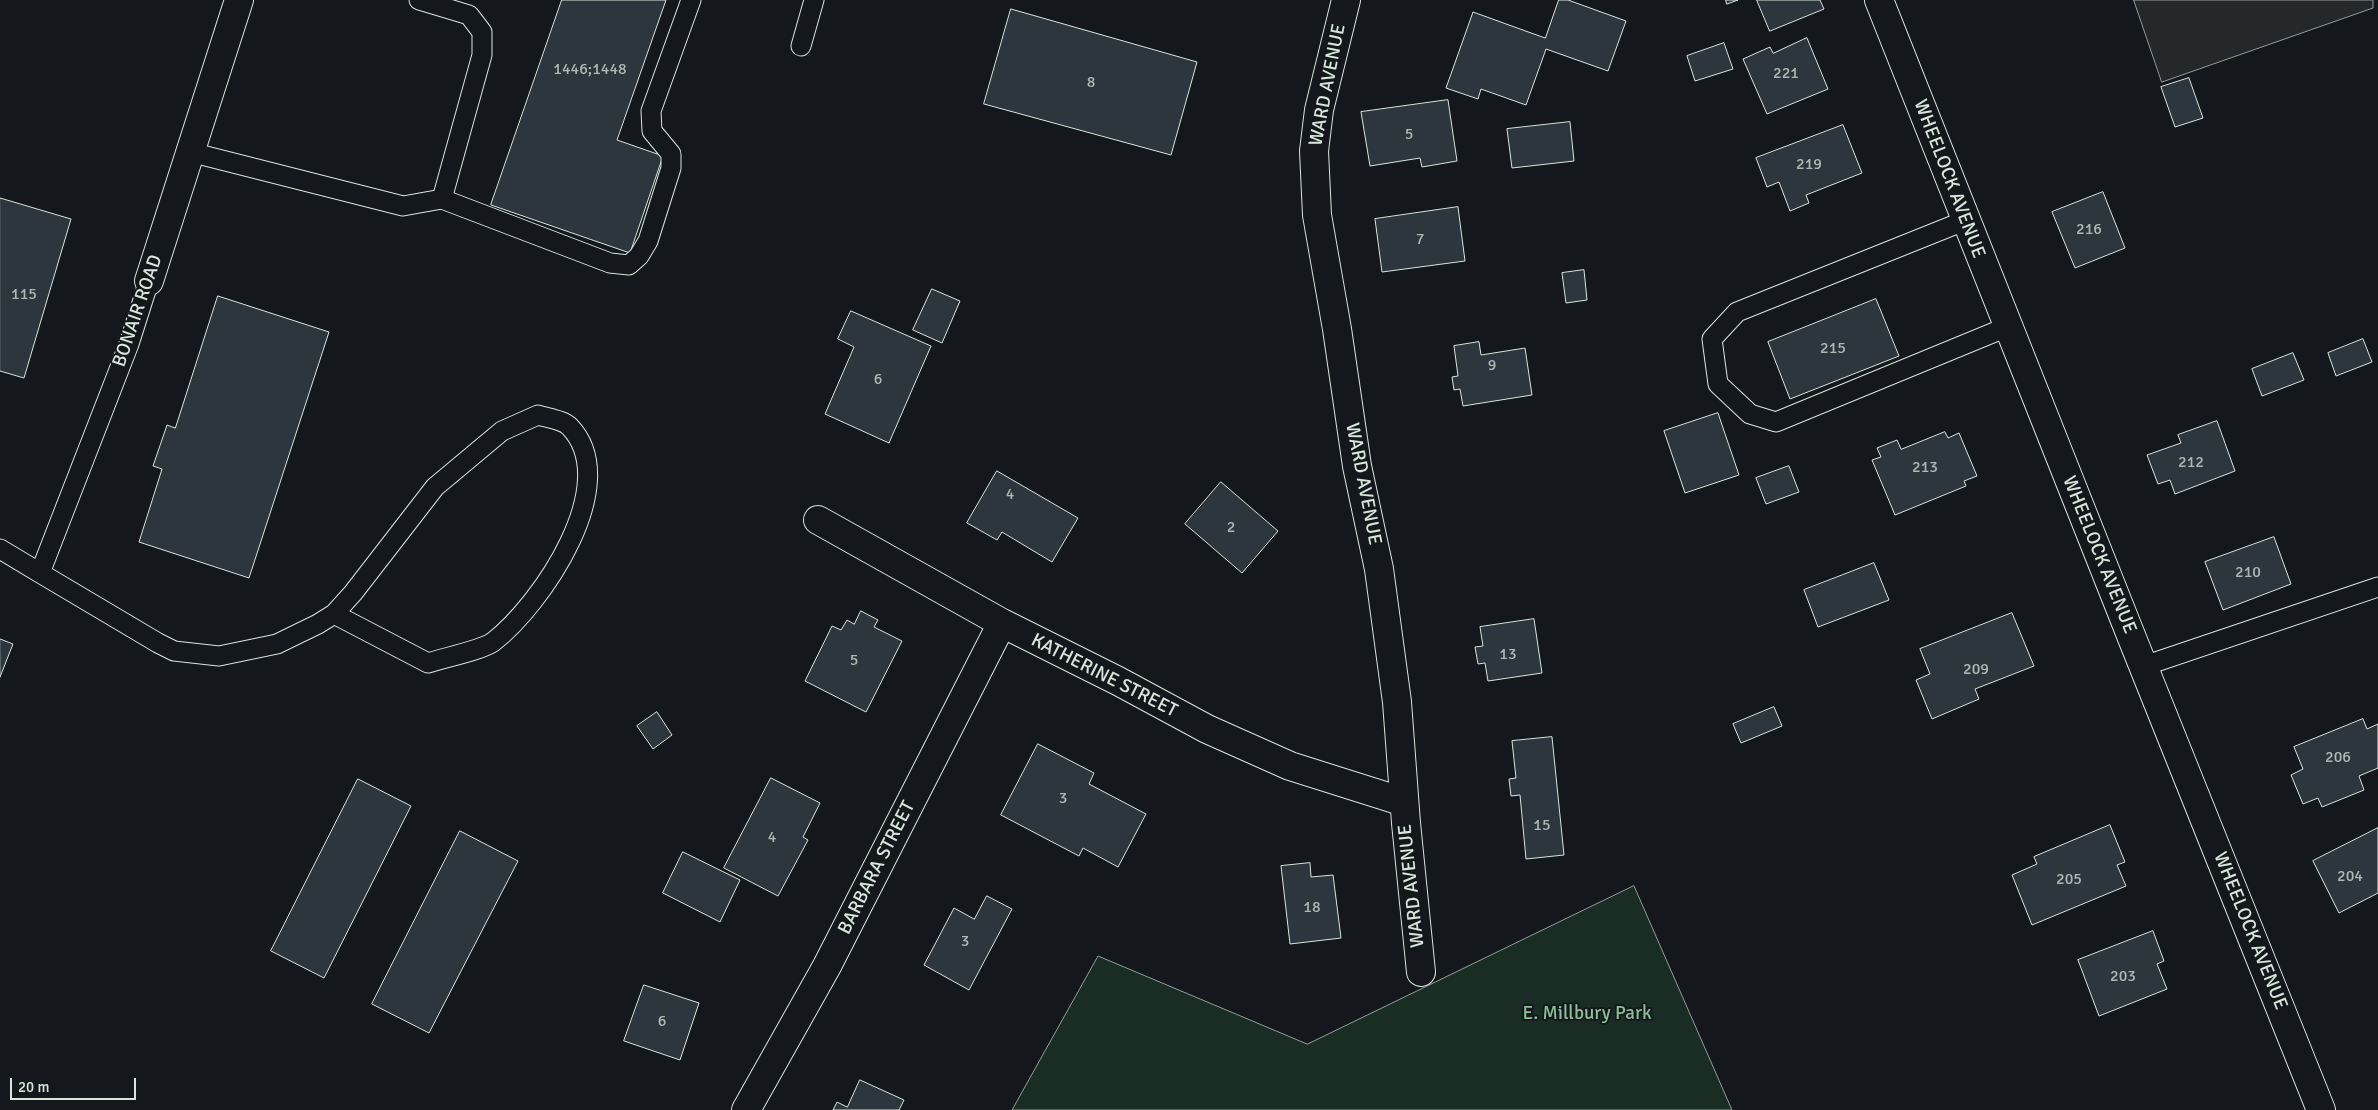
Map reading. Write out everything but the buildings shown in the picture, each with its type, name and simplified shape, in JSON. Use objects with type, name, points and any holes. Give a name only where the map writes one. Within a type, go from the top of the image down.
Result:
[{"type":"street","name":"BONAIR ROAD","points":[[149,280],[239,0]]},
{"type":"street","name":"WARD AVENUE","points":[[1346,0],[1319,110],[1314,151],[1317,215],[1337,329],[1357,466],[1379,569],[1397,702],[1404,802],[1421,972]]},
{"type":"street","name":"WHEELOCK AVENUE","points":[[1879,0],[1964,221],[2321,1110]]},
{"type":"street","name":"KATHERINE STREET","points":[[818,520],[1002,623],[1118,681],[1207,730],[1290,766],[1404,802]]},
{"type":"street","name":"BARBARA STREET","points":[[746,1110],[827,966],[1002,623]]},
{"type":"lane","points":[[419,0],[469,15],[482,32],[482,55],[442,199]]},
{"type":"lane","points":[[190,152],[403,206],[442,199],[610,263],[629,264],[639,256],[648,241],[671,168],[670,154],[652,131],[651,111],[690,0]]},
{"type":"lane","points":[[801,46],[814,0]]},
{"type":"lane","points":[[1964,221],[1737,312],[1712,339],[1718,384],[1750,414],[1776,422],[2007,327]]},
{"type":"lane","name":"BONAIR ROAD","points":[[40,573],[129,344],[149,280]]},
{"type":"lane","points":[[0,549],[174,651],[220,656],[277,644],[334,614],[353,593],[435,487],[502,431],[538,415],[569,425],[585,448],[589,475],[583,509],[560,560],[533,603],[491,643],[428,663],[334,614]]},
{"type":"lane","points":[[2144,666],[2378,587]]},
{"type":"green space","name":"E. Millbury Park","points":[[1634,886],[1732,1110],[1012,1110],[1098,956],[1307,1044]]},
{"type":"shaded area","points":[[2134,0],[2373,0],[2373,8],[2162,82]]}]
